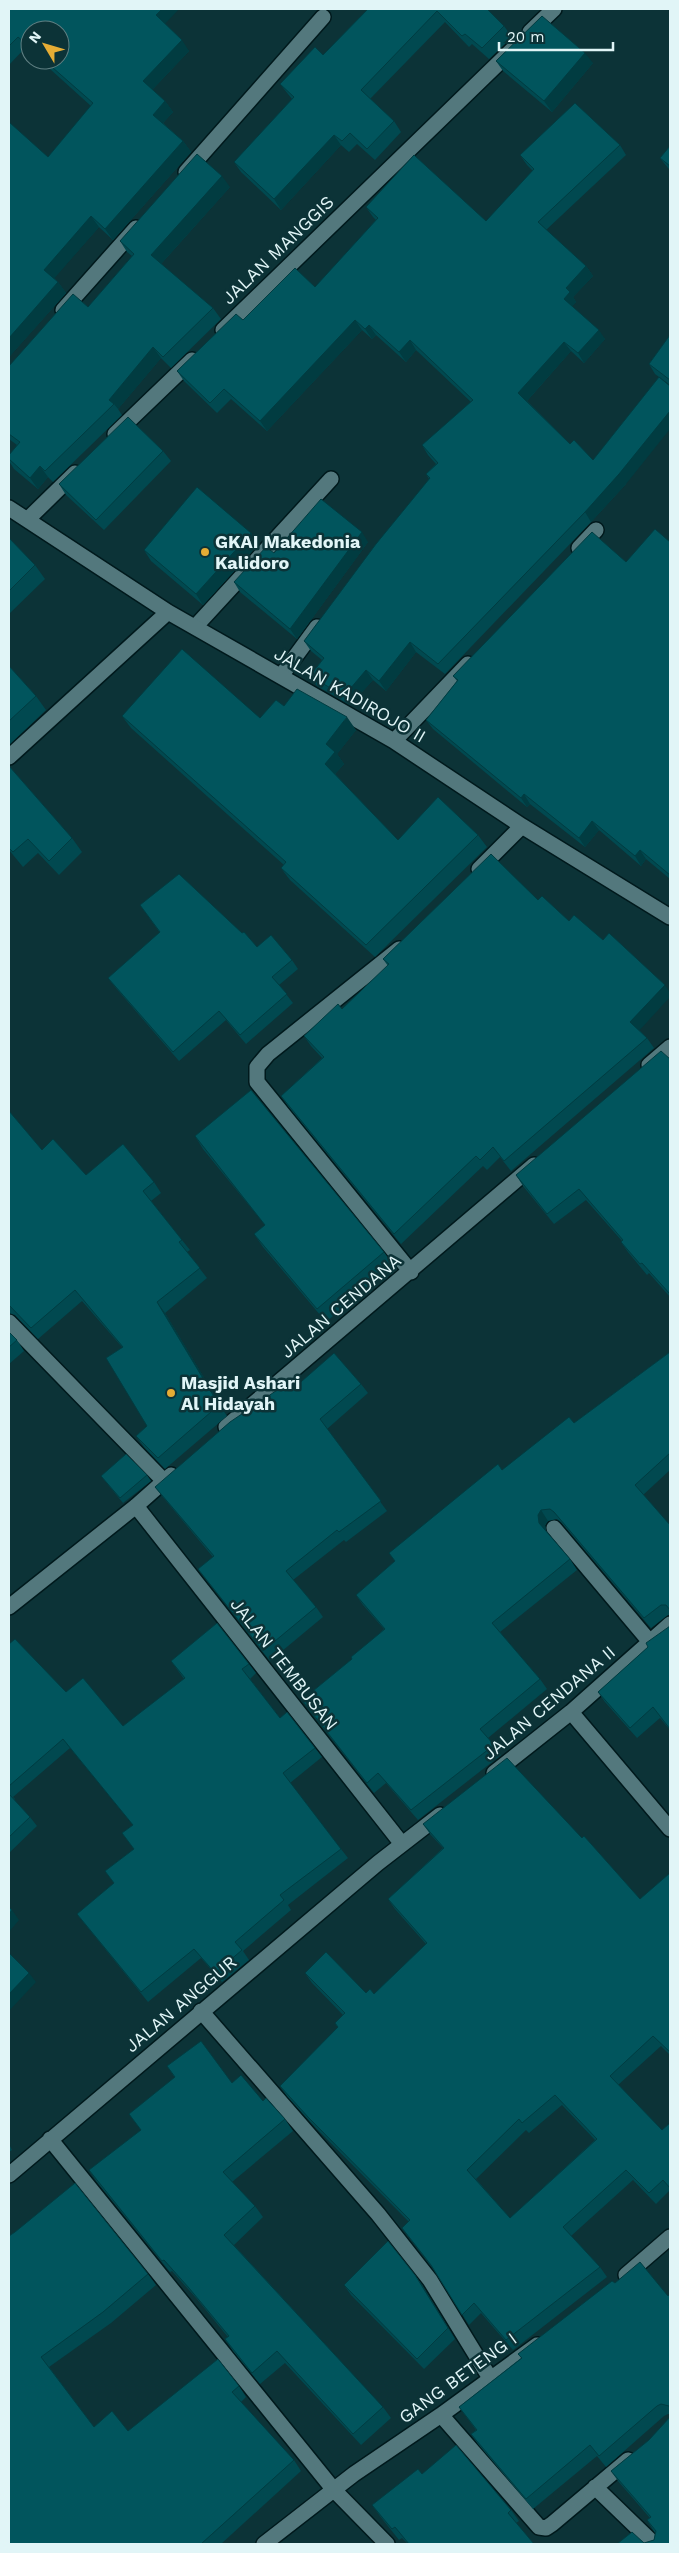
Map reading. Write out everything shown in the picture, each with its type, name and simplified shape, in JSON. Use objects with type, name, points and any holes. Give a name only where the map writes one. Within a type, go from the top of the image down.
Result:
[{"type":"street","name":"JALAN MANGGIS","points":[[106,443],[554,9]]},
{"type":"street","points":[[173,186],[323,17]]},
{"type":"street","points":[[55,319],[146,216]]},
{"type":"street","points":[[28,519],[85,464]]},
{"type":"street","points":[[195,627],[331,479]]},
{"type":"street","name":"JALAN KADIROJO II","points":[[9,508],[168,612],[394,741],[522,826],[670,917]]},
{"type":"street","points":[[569,558],[596,530]]},
{"type":"street","points":[[9,757],[168,612]]},
{"type":"street","points":[[281,676],[326,615]]},
{"type":"street","points":[[394,741],[477,655]]},
{"type":"street","points":[[468,880],[522,826]]},
{"type":"street","points":[[407,942],[268,1054],[258,1067],[257,1082],[411,1272]]},
{"type":"street","points":[[639,1074],[670,1047]]},
{"type":"street","name":"JALAN CENDANA","points":[[211,1440],[411,1272],[544,1157]]},
{"type":"street","points":[[9,1322],[164,1481]]},
{"type":"street","points":[[9,1607],[136,1506],[184,1464]]},
{"type":"street","name":"JALAN TEMBUSAN","points":[[136,1506],[402,1844]]},
{"type":"street","points":[[554,1528],[650,1642]]},
{"type":"street","name":"JALAN CENDANA II","points":[[479,1784],[571,1712],[670,1624]]},
{"type":"street","points":[[571,1712],[670,1829]]},
{"type":"street","points":[[402,1844],[448,1808]]},
{"type":"street","name":"JALAN ANGGUR","points":[[9,2175],[201,2011],[402,1844]]},
{"type":"street","points":[[201,2011],[378,2214],[425,2272],[490,2378]]},
{"type":"street","points":[[50,2139],[334,2490],[387,2544]]},
{"type":"street","points":[[616,2283],[670,2237]]},
{"type":"street","name":"GANG BETENG I","points":[[264,2544],[334,2490],[547,2338]]},
{"type":"street","points":[[441,2415],[539,2528],[546,2528],[552,2524],[642,2449]]},
{"type":"street","points":[[595,2487],[654,2544]]},
{"type":"building","points":[[9,9],[162,9],[156,15],[182,40],[143,81],[165,101],[153,115],[183,141],[105,229],[91,216],[44,270],[58,282],[9,338],[9,122],[48,157],[93,103],[55,70],[70,70],[70,20],[20,20],[20,39],[18,37],[9,46]]},
{"type":"building","points":[[368,9],[487,9],[504,26],[482,48],[465,34],[462,36],[437,11],[361,90],[394,121],[367,149],[350,133],[342,141],[334,135],[274,199],[234,162],[294,97],[280,84],[315,47],[323,55]]},
{"type":"building","points":[[542,16],[585,53],[544,101],[496,61]]},
{"type":"building","points":[[575,103],[620,145],[538,222],[586,266],[566,288],[570,292],[564,299],[599,330],[578,353],[564,342],[518,393],[570,444],[574,440],[593,460],[659,377],[670,386],[670,411],[619,474],[585,512],[438,664],[410,642],[379,681],[366,670],[344,696],[310,676],[324,658],[304,641],[376,544],[430,478],[426,474],[438,463],[422,445],[473,400],[410,340],[399,352],[369,325],[365,329],[355,320],[260,421],[224,389],[210,403],[177,371],[236,314],[243,320],[295,268],[315,287],[378,218],[366,207],[414,155],[486,221],[534,169],[520,155]]},
{"type":"building","points":[[670,146],[670,166],[660,158]]},
{"type":"building","points":[[197,154],[222,176],[151,255],[213,308],[163,357],[153,347],[109,400],[114,404],[45,471],[40,466],[30,478],[9,459],[9,455],[20,442],[9,434],[9,366],[73,294],[88,307],[134,254],[120,241]]},
{"type":"building","points":[[670,335],[670,380],[649,364]]},
{"type":"building","points":[[128,417],[163,451],[96,520],[59,484]]},
{"type":"building","name":"GKAI Makedonia Kalidoro","points":[[197,487],[251,533],[196,594],[144,550]]},
{"type":"building","points":[[321,499],[362,532],[290,629],[234,582],[266,547],[274,553]]},
{"type":"building","points":[[655,529],[670,542],[670,875],[640,850],[635,856],[592,821],[579,838],[524,794],[521,798],[426,720],[458,680],[453,676],[592,532],[626,562]]},
{"type":"building","points":[[9,538],[35,565],[9,591]]},
{"type":"building","points":[[182,649],[260,718],[276,700],[284,706],[297,689],[347,717],[326,744],[335,752],[325,764],[398,840],[438,797],[478,835],[366,945],[281,868],[286,862],[122,716]]},
{"type":"building","points":[[9,666],[36,696],[9,721]]},
{"type":"building","points":[[9,766],[72,838],[49,861],[28,839],[13,852],[9,848]]},
{"type":"building","points":[[491,854],[538,900],[542,896],[569,921],[574,915],[603,940],[609,933],[665,985],[630,1022],[647,1038],[504,1161],[493,1147],[480,1160],[476,1156],[394,1234],[281,1096],[324,1057],[304,1036],[338,1004],[342,1009],[389,964],[383,959]]},
{"type":"building","points":[[179,874],[242,933],[244,932],[257,947],[271,935],[292,960],[272,977],[287,994],[240,1035],[219,1011],[173,1052],[108,978],[160,932],[140,905]]},
{"type":"building","points":[[661,1051],[670,1059],[670,1294],[642,1263],[640,1264],[621,1242],[623,1240],[579,1189],[547,1214],[516,1175]]},
{"type":"building","points":[[251,1090],[384,1252],[317,1309],[254,1234],[265,1225],[195,1136]]},
{"type":"building","points":[[9,1111],[42,1150],[53,1139],[86,1175],[123,1144],[154,1182],[143,1191],[182,1240],[179,1242],[200,1268],[157,1302],[219,1405],[158,1458],[136,1436],[147,1426],[106,1358],[123,1347],[75,1290],[31,1328],[9,1305]]},
{"type":"building","points":[[9,1332],[17,1340],[9,1347]]},
{"type":"building","points":[[670,1352],[670,1453],[635,1485],[670,1525],[670,1610],[666,1605],[661,1605],[644,1618],[554,1512],[550,1509],[541,1510],[538,1515],[539,1523],[570,1559],[492,1623],[540,1679],[480,1729],[494,1745],[411,1810],[378,1773],[367,1783],[302,1700],[385,1629],[356,1595],[395,1561],[389,1553],[498,1464],[502,1470],[569,1417],[574,1423]]},
{"type":"building","points":[[334,1353],[361,1384],[320,1419],[381,1501],[339,1532],[337,1530],[286,1571],[316,1607],[263,1651],[198,1569],[214,1556],[155,1487],[230,1422],[289,1382],[294,1388]]},
{"type":"building","points":[[126,1454],[147,1475],[120,1498],[101,1476]]},
{"type":"building","points":[[217,1623],[249,1664],[242,1669],[280,1718],[287,1712],[315,1748],[283,1773],[341,1849],[280,1895],[284,1900],[235,1942],[242,1950],[215,1973],[194,1949],[141,1992],[77,1914],[114,1883],[105,1871],[134,1849],[122,1833],[133,1825],[63,1739],[9,1786],[9,1644],[15,1639],[66,1692],[83,1678],[123,1726],[185,1678],[171,1661]]},
{"type":"building","points":[[670,1626],[670,1729],[653,1707],[630,1728],[598,1692],[648,1647],[646,1643]]},
{"type":"building","points":[[507,1758],[582,1838],[584,1836],[640,1899],[670,1873],[670,2052],[653,2036],[610,2076],[662,2130],[670,2123],[670,2188],[663,2180],[649,2193],[626,2170],[563,2227],[600,2267],[506,2340],[474,2303],[462,2315],[431,2265],[402,2228],[410,2220],[280,2086],[338,2027],[335,2023],[345,2013],[305,1973],[326,1952],[366,1993],[370,1989],[374,1994],[427,1943],[388,1899],[444,1848],[423,1824]],"holes":[[[555,2095],[597,2139],[510,2218],[467,2170],[519,2119],[522,2123]]]},
{"type":"building","points":[[9,1794],[30,1817],[9,1837]]},
{"type":"building","points":[[9,1953],[29,1973],[9,1994]]},
{"type":"building","points":[[201,2041],[232,2083],[241,2075],[263,2101],[266,2098],[285,2119],[223,2172],[255,2206],[224,2235],[383,2407],[353,2434],[277,2351],[252,2373],[225,2339],[229,2336],[164,2260],[162,2261],[89,2170],[141,2130],[129,2114],[175,2077],[167,2066]]},
{"type":"building","points":[[75,2183],[148,2274],[103,2312],[41,2357],[94,2427],[112,2411],[128,2431],[218,2359],[239,2386],[232,2392],[294,2460],[201,2544],[9,2544],[9,2236]]},
{"type":"building","points":[[388,2241],[415,2275],[448,2328],[417,2359],[344,2285]]},
{"type":"building","points":[[640,2262],[668,2296],[670,2294],[670,2409],[669,2406],[661,2404],[657,2406],[599,2456],[590,2445],[526,2499],[471,2434],[477,2430],[459,2407],[522,2358],[518,2354],[612,2281],[615,2283]]},
{"type":"building","points":[[670,2417],[670,2544],[617,2544],[632,2532],[644,2543],[654,2540],[656,2531],[647,2520],[651,2517],[611,2471],[649,2440]]},
{"type":"building","points":[[456,2445],[511,2510],[508,2513],[534,2544],[409,2544],[395,2527],[392,2529],[372,2505],[418,2469],[422,2474]]},
{"type":"place","name":"GKAI Makedonia Kalidoro","points":[[205,552]]},
{"type":"place","name":"Masjid Ashari Al Hidayah","points":[[171,1393]]}]
